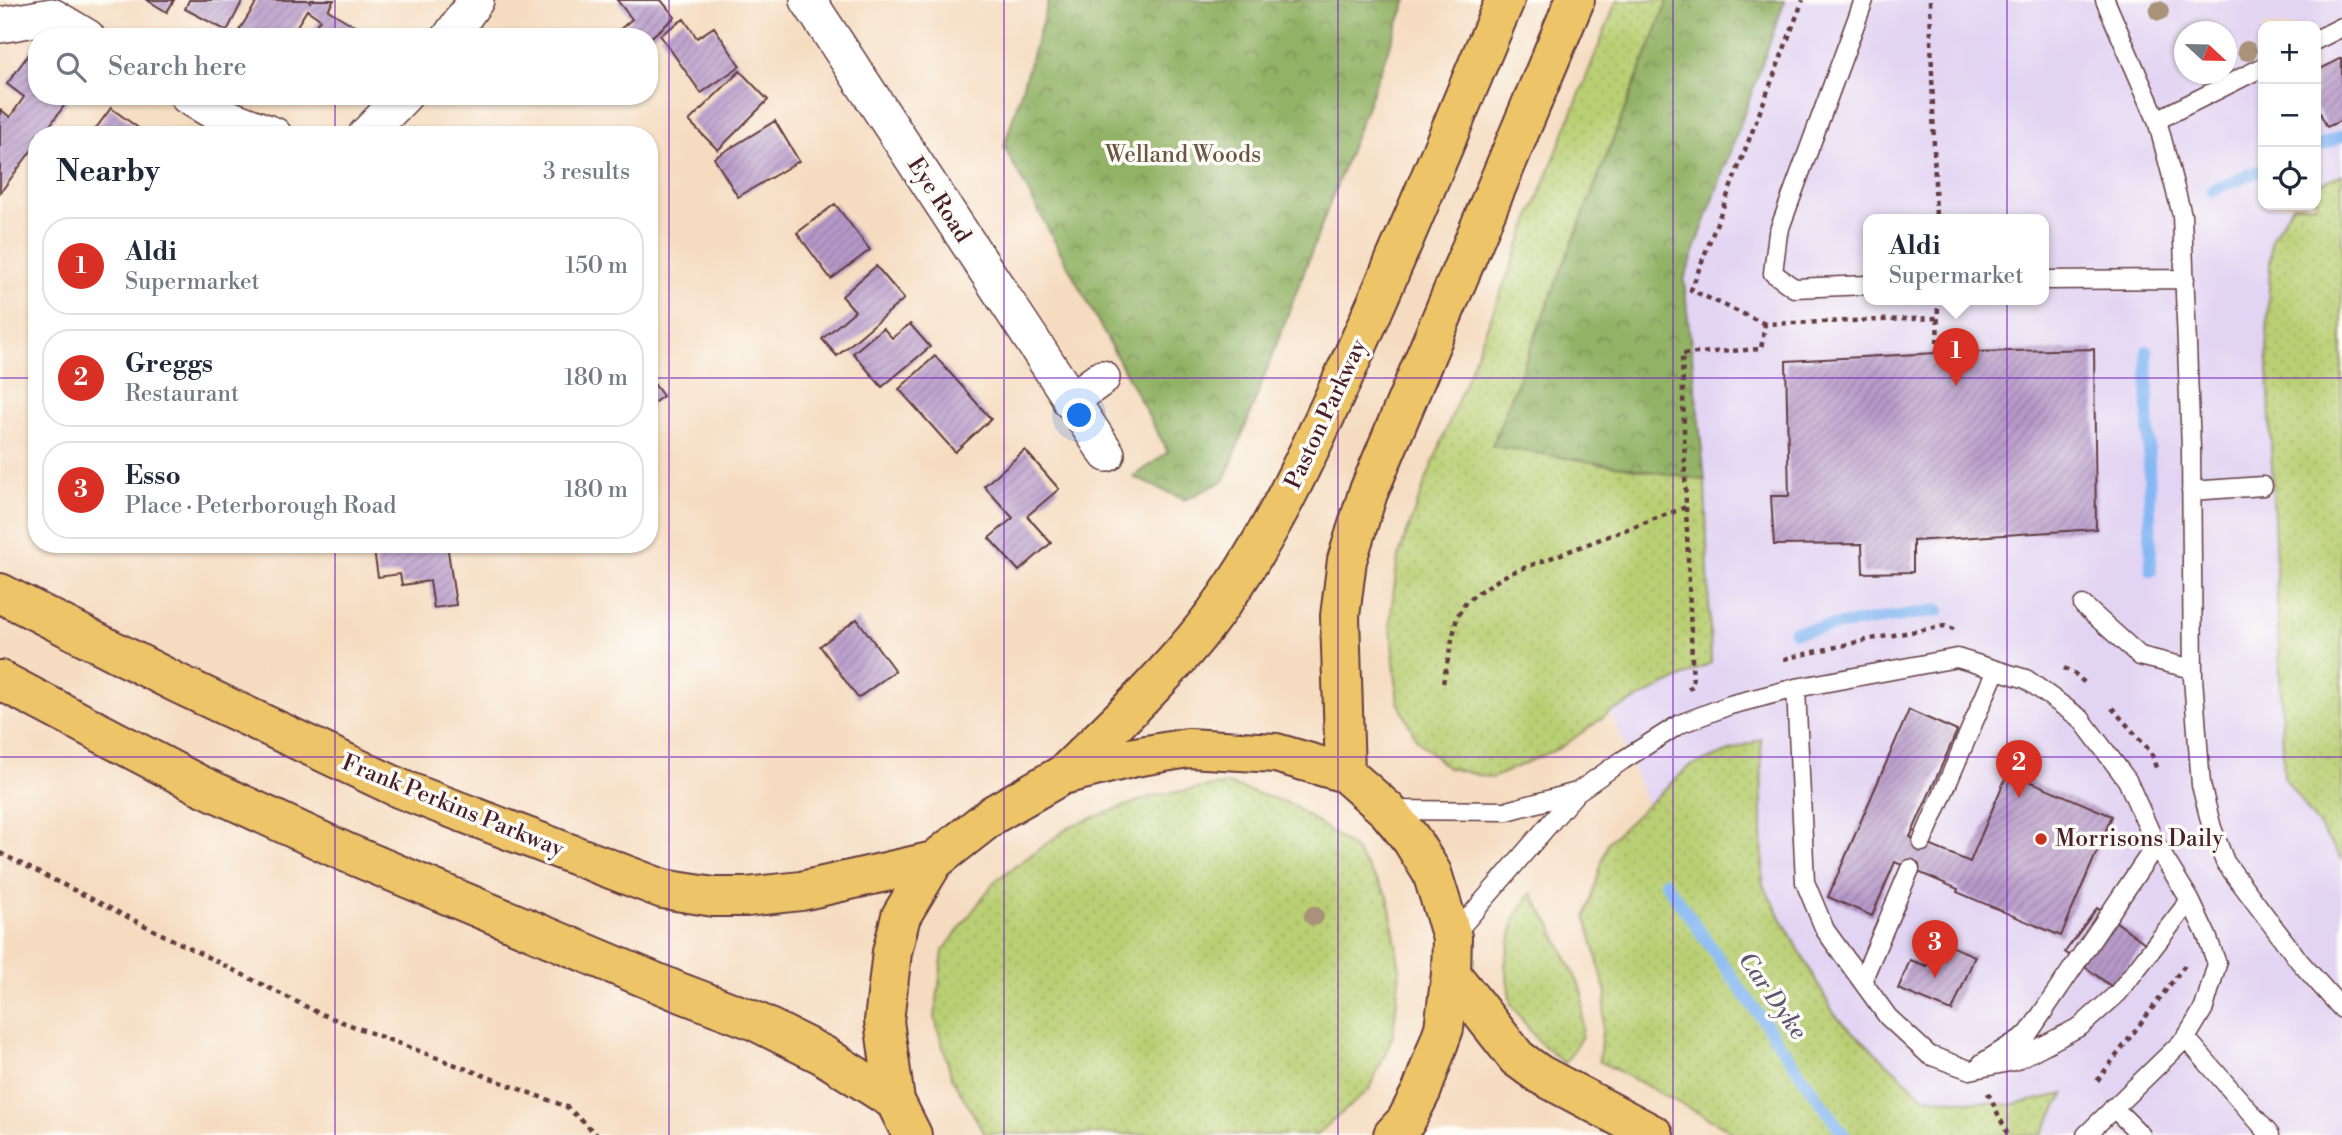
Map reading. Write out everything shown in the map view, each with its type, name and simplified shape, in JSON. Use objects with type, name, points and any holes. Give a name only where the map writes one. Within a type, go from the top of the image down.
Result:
[{"type":"main road","points":[[1345,773],[1340,616],[1348,559],[1368,493],[1576,0]]},
{"type":"main road","name":"Paston Parkway","points":[[1062,775],[1169,670],[1208,623],[1262,543],[1291,490],[1397,261],[1505,1]]},
{"type":"main road","name":"Frank Perkins Parkway","points":[[0,593],[177,684],[401,789],[663,889],[714,897],[747,897],[801,891],[934,861]]},
{"type":"main road","points":[[0,680],[198,784],[345,852],[679,992],[755,1021],[823,1055],[895,1101]]},
{"type":"main road","points":[[912,1135],[895,1101],[884,1021],[892,953],[901,916],[934,861],[994,814],[1062,775],[1135,757],[1188,748],[1276,752],[1345,773],[1387,810],[1411,839],[1432,873],[1451,956],[1444,1028],[1422,1090],[1406,1121],[1394,1135]]},
{"type":"main road","points":[[1451,956],[1517,1058],[1539,1074],[1654,1135]]},
{"type":"street","points":[[456,28],[476,0]]},
{"type":"street","name":"Eye Road","points":[[808,0],[1107,454]]},
{"type":"street","points":[[0,25],[52,16],[73,28]]},
{"type":"street","points":[[202,105],[250,126]]},
{"type":"street","points":[[375,126],[395,105]]},
{"type":"street","points":[[1070,401],[1102,378]]},
{"type":"lane","points":[[1863,285],[1794,288],[1773,273],[1778,233],[1864,0]]},
{"type":"lane","points":[[2105,0],[2157,120],[2182,215],[2191,491],[2193,669],[2201,785],[2212,828],[2225,862],[2300,962],[2342,1009]]},
{"type":"lane","points":[[2321,38],[2342,27]]},
{"type":"lane","points":[[2157,120],[2258,70]]},
{"type":"lane","points":[[2049,280],[2185,279]]},
{"type":"lane","points":[[2191,491],[2263,486]]},
{"type":"lane","points":[[2083,605],[2140,656],[2193,669]]},
{"type":"lane","points":[[1451,956],[1577,792],[1680,724],[1730,705],[1796,688],[1957,658],[2026,679],[2081,719],[2127,780],[2156,845],[2190,900],[2217,964],[2204,1008],[2186,1038],[2087,1135]]},
{"type":"lane","points":[[1922,842],[1996,670]]},
{"type":"lane","points":[[1796,688],[1805,882],[1825,930],[1888,1017],[1929,1055],[1974,1069],[2014,1060],[2081,1026],[2118,993],[2190,900]]},
{"type":"lane","points":[[1387,810],[1507,811],[1577,792]]},
{"type":"lane","points":[[1974,1069],[2028,1034],[2156,845]]},
{"type":"lane","points":[[1862,981],[1910,869]]},
{"type":"lane","points":[[2186,1038],[2270,1135]]},
{"type":"lane","points":[[2113,1107],[2141,1135]]},
{"type":"path","points":[[1803,0],[1691,290],[1765,324],[1939,318]]},
{"type":"path","points":[[1930,0],[1936,214]]},
{"type":"path","points":[[1937,353],[1938,305]]},
{"type":"path","points":[[1693,686],[1682,354],[1761,349],[1765,324]]},
{"type":"path","points":[[1443,683],[1457,617],[1465,603],[1477,593],[1508,575],[1686,507]]},
{"type":"path","points":[[1779,660],[1871,639],[1945,626],[1958,630]]},
{"type":"path","points":[[2055,664],[2075,674],[2095,692]]},
{"type":"path","points":[[1681,694],[1705,682]]},
{"type":"path","points":[[2105,701],[2151,752],[2158,776]]},
{"type":"path","points":[[0,853],[321,1014],[567,1107],[597,1135]]},
{"type":"path","points":[[2090,1091],[2207,936]]},
{"type":"path","points":[[1974,1069],[2010,1135]]},
{"type":"shaded area","points":[[1785,0],[2342,0],[2342,1135],[1880,1135],[1652,818],[1611,712],[1711,663],[1705,480],[1684,280]]},
{"type":"green space","name":"Welland Woods","points":[[1049,0],[1407,0],[1225,480],[1185,500],[1133,477],[1168,452],[1004,147]]},
{"type":"green space","points":[[1617,0],[1668,0],[1492,446],[1705,480],[1711,663],[1611,712],[1560,748],[1492,778],[1448,768],[1417,740],[1398,702],[1390,621],[1398,558],[1421,493]]},
{"type":"green space","points":[[1668,0],[1785,0],[1684,280],[1705,480],[1492,446]]},
{"type":"green space","points":[[2342,174],[2342,859],[2284,777],[2267,338],[2271,239],[2290,210],[2321,210],[2321,184]]},
{"type":"green space","points":[[1761,739],[1763,885],[1835,1015],[1924,1097],[2010,1105],[2064,1094],[2042,1135],[1733,1135],[1727,1128],[1599,1061],[1606,993],[1586,917],[1608,842],[1688,767]]},
{"type":"green space","points":[[1227,784],[1291,804],[1353,848],[1388,896],[1400,970],[1393,1035],[1370,1089],[1316,1135],[985,1134],[952,1078],[935,1018],[943,951],[995,881],[1071,826],[1152,796]]},
{"type":"green space","points":[[1531,893],[1551,925],[1583,993],[1582,1036],[1565,1064],[1537,1040],[1511,1004],[1505,964],[1515,918]]},
{"type":"building","points":[[147,0],[174,0],[167,12]]},
{"type":"building","points":[[189,0],[243,0],[229,28],[221,28],[185,9]]},
{"type":"building","points":[[258,0],[334,0],[328,10],[358,28],[314,28],[320,19],[307,10],[296,28],[241,28]]},
{"type":"building","points":[[617,0],[661,0],[675,17],[658,31],[658,28],[622,28],[632,19]]},
{"type":"building","points":[[684,19],[697,38],[714,27],[740,66],[701,93],[660,35]]},
{"type":"building","points":[[28,55],[28,105],[65,105],[49,126],[28,126],[28,155],[0,193],[0,109],[10,117],[24,97],[7,84]]},
{"type":"building","points":[[2342,58],[2342,120],[2327,127],[2321,115],[2321,68]]},
{"type":"building","points":[[740,71],[768,100],[718,150],[689,121]]},
{"type":"building","points":[[111,108],[136,126],[98,126]]},
{"type":"building","points":[[775,121],[799,161],[738,197],[714,158]]},
{"type":"building","points":[[835,204],[870,250],[831,279],[797,233]]},
{"type":"building","points":[[876,266],[904,299],[837,356],[822,339],[855,311],[842,296]]},
{"type":"building","points":[[910,324],[930,347],[882,387],[853,353],[883,328],[892,338]]},
{"type":"building","points":[[2094,349],[2096,529],[1913,541],[1913,572],[1863,573],[1862,544],[1774,545],[1771,496],[1789,496],[1786,361],[1937,353]]},
{"type":"building","points":[[935,356],[991,419],[955,452],[899,389]]},
{"type":"building","points":[[1025,450],[1059,489],[1027,516],[1051,543],[1019,571],[989,538],[1013,518],[984,486]]},
{"type":"building","points":[[374,553],[448,553],[456,605],[434,608],[430,581],[402,585],[400,574],[378,577]]},
{"type":"building","points":[[857,619],[895,671],[858,698],[820,646]]},
{"type":"building","points":[[1909,710],[1957,731],[1910,837],[1970,862],[2008,772],[2112,816],[2061,936],[1957,892],[1958,889],[1895,862],[1872,916],[1828,897]]},
{"type":"building","points":[[2097,908],[2145,943],[2112,987],[2065,952]]},
{"type":"building","points":[[1938,941],[1975,956],[1952,1011],[1898,989],[1910,960],[1927,966]]},
{"type":"waterway","points":[[2321,145],[2342,136]]},
{"type":"waterway","points":[[2212,191],[2258,171]]},
{"type":"waterway","points":[[2147,351],[2151,571]]},
{"type":"waterway","points":[[1794,632],[1939,610]]},
{"type":"waterway","name":"Car Dyke","points":[[1665,882],[1844,1135]]},
{"type":"place","name":"Aldi","points":[[1956,386]]},
{"type":"place","name":"Greggs","points":[[2019,798]]},
{"type":"place","name":"Morrisons Daily","points":[[2041,839]]},
{"type":"place","name":"Esso","points":[[1935,978]]}]
